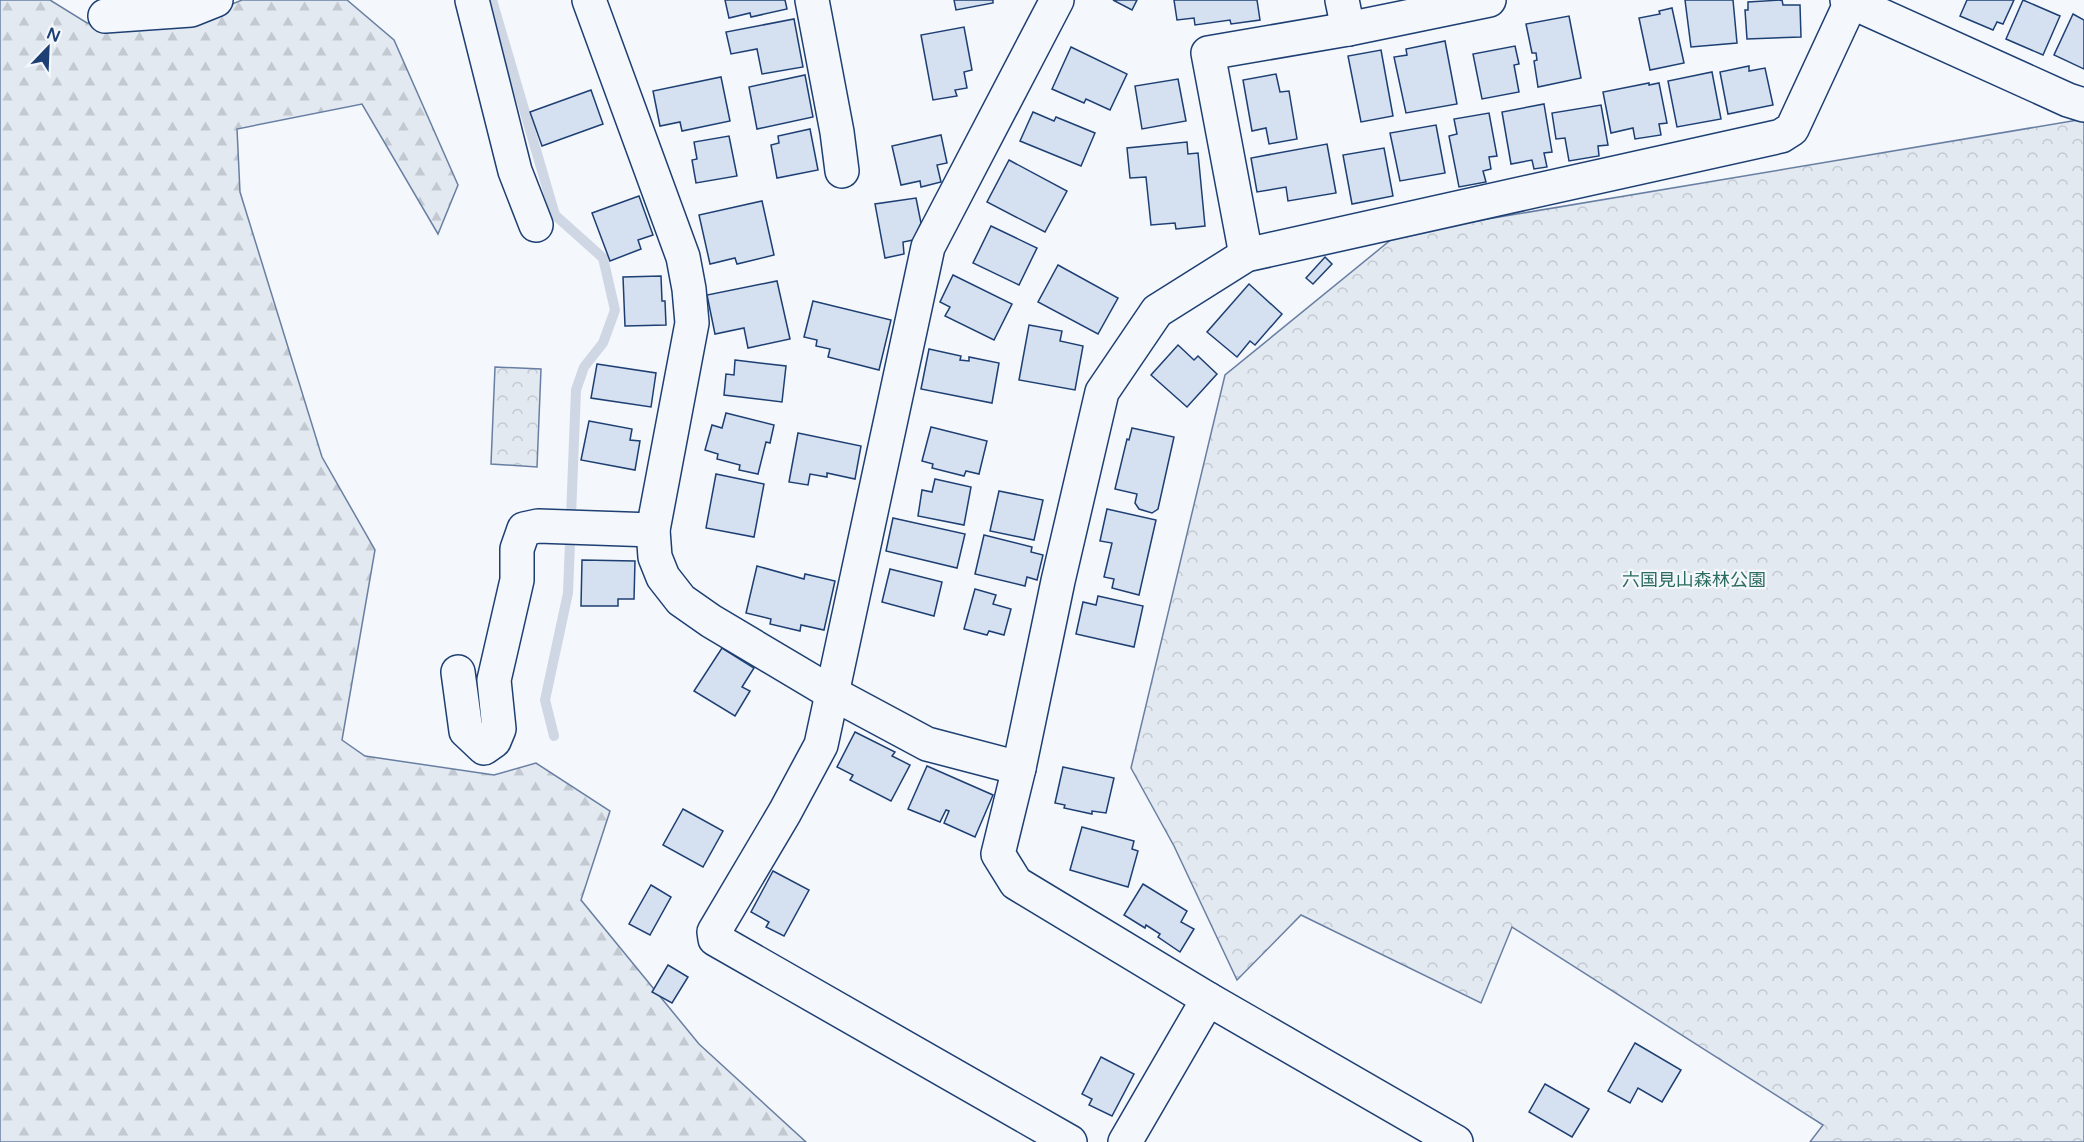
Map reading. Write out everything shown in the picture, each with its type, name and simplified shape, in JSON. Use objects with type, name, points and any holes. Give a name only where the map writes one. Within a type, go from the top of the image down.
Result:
[{"type":"street","points":[[105,16],[191,10],[216,0]]},
{"type":"street","points":[[472,0],[515,171],[536,225]]},
{"type":"street","points":[[590,0],[683,257],[690,289],[692,323],[653,530],[655,557],[663,577],[681,600],[711,621],[832,693],[927,744],[1019,768]]},
{"type":"street","points":[[812,0],[837,132],[842,171]]},
{"type":"street","points":[[1057,0],[928,247],[821,746],[714,932],[715,939],[1070,1142]]},
{"type":"street","points":[[1246,255],[1208,53],[1345,15],[1489,0]]},
{"type":"street","points":[[1456,1142],[1208,999],[1016,883],[998,854],[1102,392],[1157,311],[1246,255],[1781,136],[1792,129],[1849,1],[2068,100],[2084,105]]},
{"type":"street","points":[[458,672],[466,730],[484,748],[494,741],[499,729],[494,680],[517,580],[517,549],[524,529],[538,526],[653,530]]},
{"type":"street","points":[[1125,1142],[1208,999]]},
{"type":"green space","points":[[0,0],[50,0],[87,23],[200,17],[242,0],[347,0],[394,40],[458,185],[438,234],[362,104],[237,129],[240,192],[322,457],[375,550],[342,740],[365,756],[494,775],[536,763],[610,811],[581,900],[699,1044],[806,1142],[0,1142]]},
{"type":"green space","name":"六国見山森林公園","points":[[2084,119],[2084,1142],[1810,1142],[1823,1125],[1512,927],[1481,1003],[1301,915],[1237,980],[1174,846],[1131,768],[1225,375],[1398,234]]},
{"type":"green space","points":[[495,367],[541,369],[537,467],[491,464]]},
{"type":"building","points":[[725,0],[785,0],[787,9],[751,17],[750,13],[729,18]]},
{"type":"building","points":[[954,0],[993,0],[993,3],[956,10]]},
{"type":"building","points":[[1113,0],[1137,0],[1132,10]]},
{"type":"building","points":[[1174,0],[1257,0],[1260,20],[1231,24],[1230,20],[1195,25],[1194,18],[1177,20]]},
{"type":"building","points":[[1685,0],[1733,0],[1737,43],[1691,47]]},
{"type":"building","points":[[1782,0],[1783,5],[1800,5],[1801,37],[1747,39],[1745,10],[1748,10],[1748,2]]},
{"type":"building","points":[[1967,0],[2014,0],[2003,24],[1997,22],[1993,30],[1960,16]]},
{"type":"building","points":[[2023,0],[2060,16],[2043,55],[2006,39]]},
{"type":"building","points":[[1672,8],[1684,63],[1650,70],[1639,18],[1660,14],[1659,11]]},
{"type":"building","points":[[2073,14],[2084,20],[2084,69],[2054,55]]},
{"type":"building","points":[[1569,16],[1581,78],[1538,87],[1534,61],[1537,60],[1536,53],[1532,53],[1526,24]]},
{"type":"building","points":[[794,19],[803,67],[762,74],[757,49],[731,54],[726,32]]},
{"type":"building","points":[[964,27],[972,70],[964,72],[967,88],[955,90],[957,96],[933,100],[921,35]]},
{"type":"building","points":[[1445,41],[1457,104],[1406,113],[1394,57],[1407,55],[1406,49]]},
{"type":"building","points":[[1515,46],[1519,64],[1514,65],[1519,92],[1482,99],[1473,54]]},
{"type":"building","points":[[1071,47],[1127,74],[1110,110],[1086,99],[1084,103],[1052,89]]},
{"type":"building","points":[[1381,50],[1393,116],[1361,122],[1348,56]]},
{"type":"building","points":[[1749,66],[1749,71],[1765,68],[1773,105],[1728,114],[1720,72]]},
{"type":"building","points":[[1712,72],[1721,119],[1677,127],[1668,81]]},
{"type":"building","points":[[1276,74],[1280,92],[1289,91],[1297,139],[1269,144],[1266,128],[1252,131],[1243,80]]},
{"type":"building","points":[[805,75],[813,117],[757,129],[749,87]]},
{"type":"building","points":[[721,77],[730,121],[682,131],[680,122],[660,126],[653,91]]},
{"type":"building","points":[[1178,79],[1186,121],[1142,129],[1135,86]]},
{"type":"building","points":[[1649,83],[1649,85],[1659,83],[1667,123],[1659,124],[1661,135],[1635,139],[1633,128],[1611,133],[1603,92]]},
{"type":"building","points":[[591,90],[603,124],[542,146],[530,112]]},
{"type":"building","points":[[1544,104],[1552,152],[1544,153],[1547,167],[1534,169],[1532,160],[1511,164],[1502,112]]},
{"type":"building","points":[[1601,105],[1608,145],[1598,146],[1599,156],[1569,161],[1565,138],[1556,139],[1552,113]]},
{"type":"building","points":[[1033,112],[1054,121],[1056,117],[1095,133],[1081,166],[1020,141]]},
{"type":"building","points":[[1489,113],[1497,156],[1489,157],[1491,169],[1483,171],[1486,182],[1459,187],[1449,136],[1457,134],[1454,119]]},
{"type":"building","points":[[1436,125],[1445,173],[1400,181],[1390,133]]},
{"type":"building","points":[[810,129],[818,170],[777,178],[771,145],[779,143],[778,136]]},
{"type":"building","points":[[941,135],[947,163],[937,165],[941,182],[921,187],[920,181],[901,185],[892,146]]},
{"type":"building","points":[[729,136],[737,176],[696,183],[692,160],[697,159],[694,142]]},
{"type":"building","points":[[1187,142],[1188,154],[1198,153],[1205,226],[1176,229],[1175,223],[1151,225],[1146,177],[1130,178],[1127,148]]},
{"type":"building","points":[[1327,144],[1336,193],[1288,201],[1286,187],[1257,192],[1251,158]]},
{"type":"building","points":[[1384,148],[1393,196],[1352,204],[1343,155]]},
{"type":"building","points":[[1009,160],[1067,191],[1045,232],[987,202]]},
{"type":"building","points":[[639,196],[653,235],[638,240],[641,249],[610,261],[592,213]]},
{"type":"building","points":[[916,198],[921,223],[913,240],[903,242],[904,254],[885,258],[875,204]]},
{"type":"building","points":[[762,201],[774,255],[737,264],[735,258],[710,264],[699,215]]},
{"type":"building","points":[[991,226],[1037,248],[1019,285],[973,263]]},
{"type":"building","points":[[1325,257],[1332,264],[1313,284],[1306,278]]},
{"type":"building","points":[[1058,265],[1118,298],[1098,334],[1038,302]]},
{"type":"building","points":[[953,275],[1012,304],[994,340],[945,316],[950,307],[940,302]]},
{"type":"building","points":[[661,276],[666,325],[625,326],[623,277]]},
{"type":"building","points":[[777,281],[790,339],[748,348],[744,328],[715,334],[707,295]]},
{"type":"building","points":[[1249,284],[1282,314],[1255,345],[1250,341],[1237,357],[1207,332]]},
{"type":"building","points":[[813,301],[891,320],[879,370],[828,357],[830,349],[816,346],[817,340],[804,337]]},
{"type":"building","points":[[1029,325],[1062,331],[1060,341],[1083,346],[1075,390],[1019,380]]},
{"type":"building","points":[[1178,345],[1194,360],[1198,356],[1217,374],[1187,407],[1151,375]]},
{"type":"building","points":[[929,349],[961,356],[960,360],[969,361],[969,357],[999,363],[992,403],[921,389]]},
{"type":"building","points":[[735,360],[786,366],[782,402],[724,395],[726,374],[734,375]]},
{"type":"building","points":[[597,364],[656,373],[651,407],[591,398]]},
{"type":"building","points":[[726,413],[774,425],[770,443],[766,442],[758,474],[739,470],[740,465],[717,459],[718,454],[705,450],[712,425],[722,428]]},
{"type":"building","points":[[589,421],[632,429],[630,440],[640,441],[635,470],[581,460]]},
{"type":"building","points":[[931,427],[987,441],[979,474],[966,471],[964,476],[932,468],[933,464],[922,461]]},
{"type":"building","points":[[1132,428],[1174,437],[1158,509],[1152,513],[1139,509],[1135,503],[1137,494],[1115,489],[1127,439],[1129,440]]},
{"type":"building","points":[[798,433],[861,446],[855,479],[827,473],[827,477],[810,474],[808,485],[789,482]]},
{"type":"building","points":[[716,474],[764,484],[754,537],[706,528]]},
{"type":"building","points":[[935,479],[971,487],[964,525],[918,516],[922,490],[932,492]]},
{"type":"building","points":[[999,491],[1043,500],[1034,540],[990,531]]},
{"type":"building","points":[[1107,509],[1156,520],[1139,595],[1112,588],[1114,579],[1104,577],[1112,543],[1100,541]]},
{"type":"building","points":[[893,518],[965,534],[957,568],[886,551]]},
{"type":"building","points":[[984,535],[1032,547],[1031,552],[1043,555],[1037,580],[1027,577],[1025,586],[975,574]]},
{"type":"building","points":[[582,560],[635,561],[634,599],[618,599],[618,606],[581,606]]},
{"type":"building","points":[[757,566],[804,579],[805,574],[835,581],[824,630],[801,625],[800,631],[770,624],[771,619],[746,613]]},
{"type":"building","points":[[890,569],[942,582],[934,616],[882,602]]},
{"type":"building","points":[[975,589],[996,595],[993,604],[1011,609],[1004,635],[989,631],[987,635],[964,629]]},
{"type":"building","points":[[1098,596],[1143,606],[1134,647],[1076,634],[1083,602],[1096,605]]},
{"type":"building","points":[[722,648],[754,668],[742,687],[750,691],[735,716],[694,691]]},
{"type":"building","points":[[855,732],[895,752],[892,756],[910,765],[891,801],[850,780],[853,775],[837,767]]},
{"type":"building","points":[[927,766],[993,795],[975,837],[944,823],[949,811],[946,810],[940,822],[908,809]]},
{"type":"building","points":[[1063,767],[1114,778],[1106,813],[1092,811],[1092,814],[1064,808],[1065,805],[1055,803]]},
{"type":"building","points":[[683,809],[723,831],[703,867],[663,845]]},
{"type":"building","points":[[1082,827],[1134,841],[1132,849],[1138,851],[1128,887],[1070,870]]},
{"type":"building","points":[[773,871],[809,890],[784,936],[766,927],[769,922],[751,912]]},
{"type":"building","points":[[1143,884],[1187,911],[1181,922],[1194,929],[1180,952],[1158,937],[1160,934],[1124,915]]},
{"type":"building","points":[[651,885],[671,897],[650,935],[629,924]]},
{"type":"building","points":[[668,965],[688,977],[672,1003],[652,992]]},
{"type":"building","points":[[1635,1043],[1681,1070],[1662,1102],[1638,1088],[1630,1103],[1608,1091]]},
{"type":"building","points":[[1101,1057],[1134,1074],[1112,1116],[1089,1105],[1092,1099],[1082,1094]]},
{"type":"building","points":[[1545,1084],[1589,1109],[1572,1137],[1529,1112]]},
{"type":"waterway","points":[[492,0],[555,215],[603,258],[615,310],[603,343],[584,367],[576,390],[568,593],[545,700],[554,736]]}]
